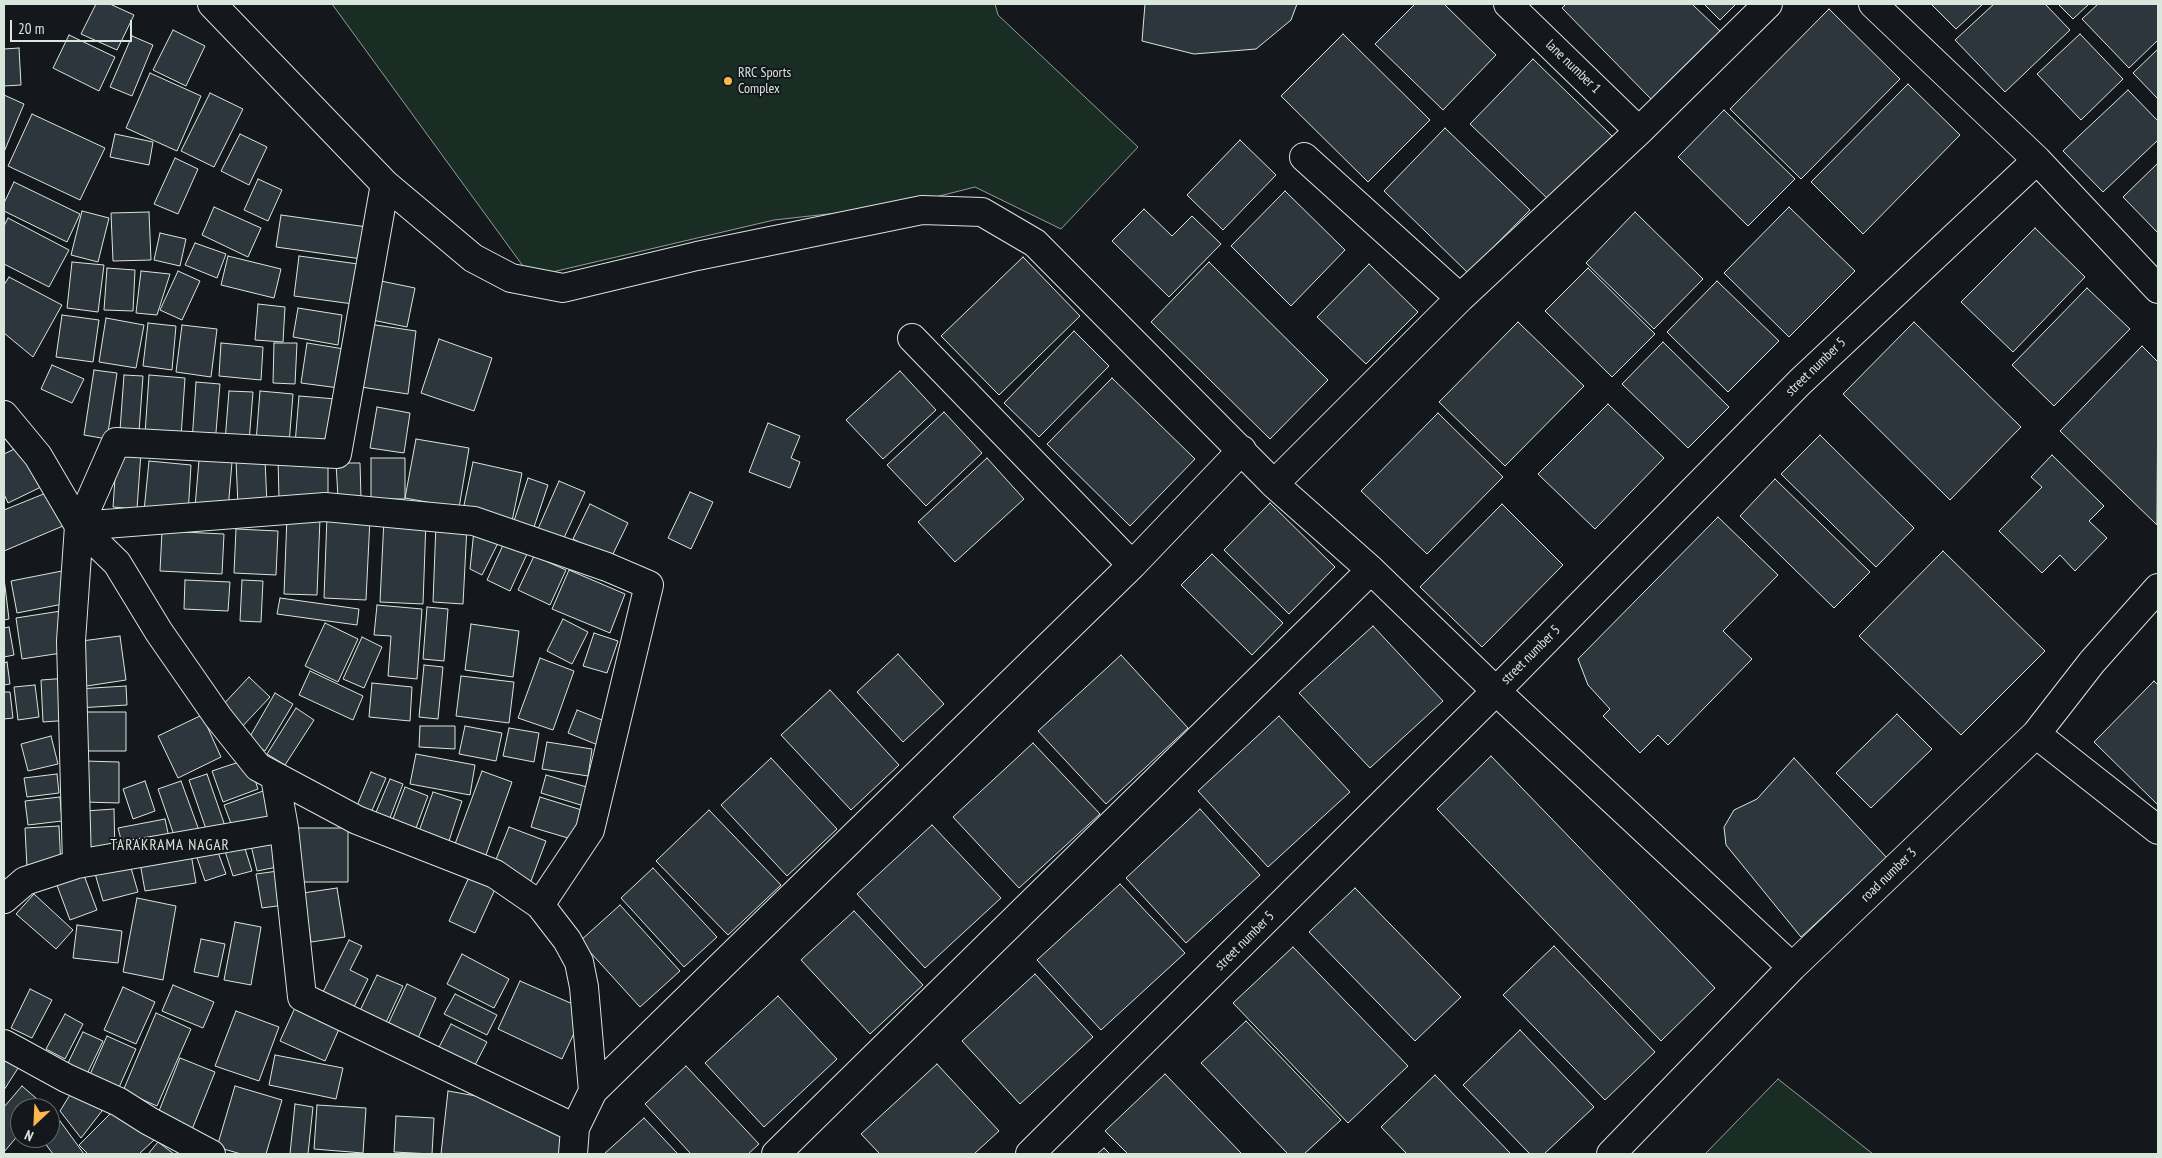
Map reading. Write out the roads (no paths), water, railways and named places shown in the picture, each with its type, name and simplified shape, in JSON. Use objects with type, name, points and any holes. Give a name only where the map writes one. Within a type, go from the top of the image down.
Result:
[{"type":"street","points":[[212,4],[385,184],[473,258],[511,278],[563,288],[697,256],[922,210],[982,212],[1035,243],[1274,484],[1371,570],[1496,690],[1792,967]]},
{"type":"street","name":"lane number 1","points":[[1508,4],[1639,130]]},
{"type":"street","points":[[1274,484],[1460,298],[1639,130],[1768,4]]},
{"type":"street","points":[[1873,4],[2037,160],[2158,289]]},
{"type":"street","points":[[1304,157],[1460,298]]},
{"type":"street","name":"street number 5","points":[[1030,1154],[1496,690],[1800,382],[2037,160]]},
{"type":"street","points":[[77,864],[71,641],[79,526],[116,442],[338,454],[385,184]]},
{"type":"street","points":[[912,338],[1132,565]]},
{"type":"street","points":[[4,415],[38,456],[79,526],[117,563],[159,632],[218,717],[258,768],[357,820],[495,874],[540,905],[567,940],[579,962],[584,988],[593,1091]]},
{"type":"street","points":[[573,1154],[576,1128],[593,1091],[1132,565],[1242,450]]},
{"type":"street","points":[[79,526],[325,507],[474,521],[607,567],[649,585],[590,830],[540,905]]},
{"type":"street","points":[[776,1154],[1371,570]]},
{"type":"street","name":"road number 3","points":[[1611,1154],[1792,967],[2036,734],[2092,662],[2158,588]]},
{"type":"street","points":[[2036,734],[2158,830]]},
{"type":"street","points":[[275,777],[284,828],[302,997],[576,1128]]},
{"type":"street","points":[[4,898],[25,881],[77,864],[284,828]]},
{"type":"street","points":[[4,1044],[66,1078],[119,1102],[149,1121],[211,1154]]},
{"type":"place","name":"RRC Sports Complex","points":[[728,81]]},
{"type":"district","name":"TARAKRAMA NAGAR","points":[[170,846]]}]
